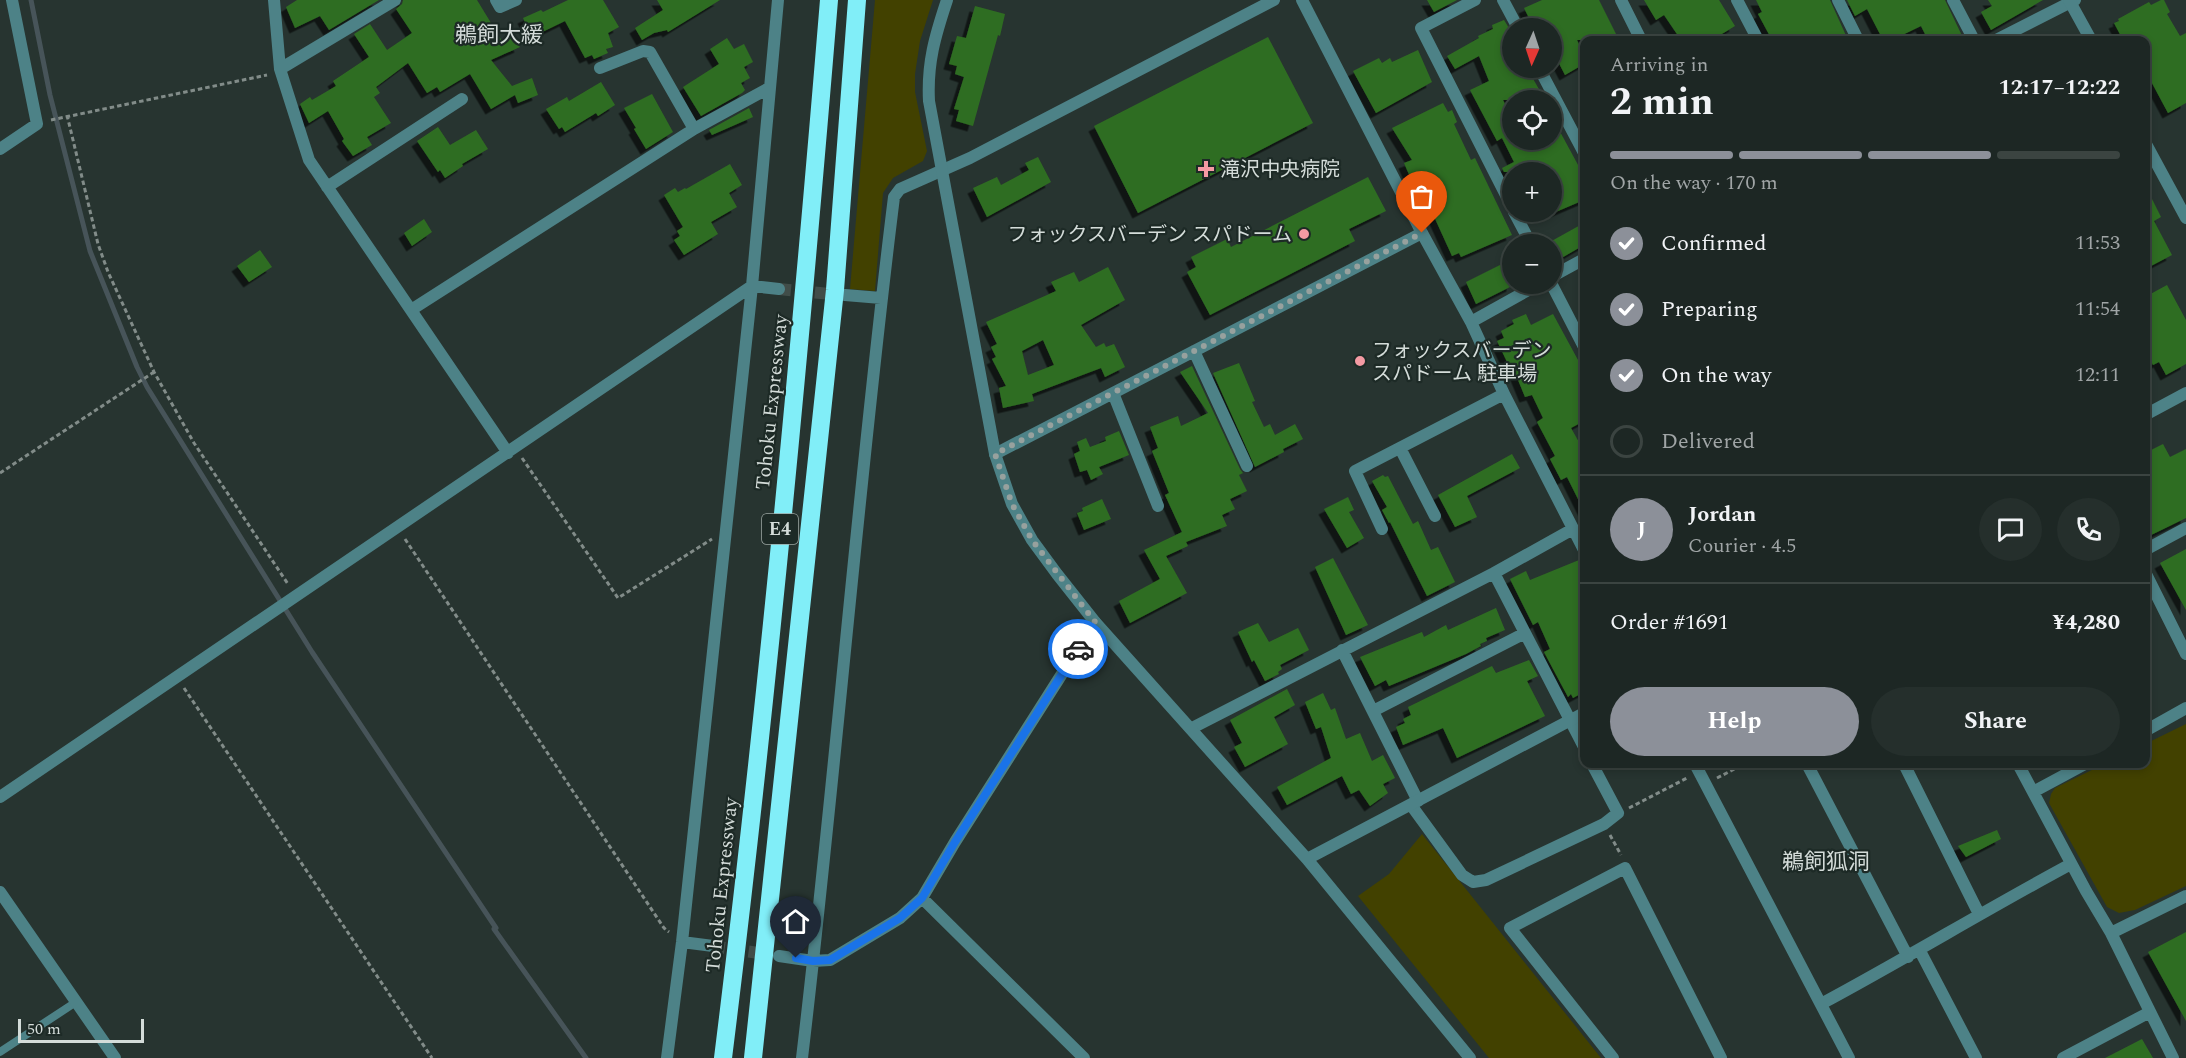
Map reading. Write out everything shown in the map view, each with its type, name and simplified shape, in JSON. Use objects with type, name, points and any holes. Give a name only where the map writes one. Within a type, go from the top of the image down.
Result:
[{"type":"highway","name":"Tohoku Expressway","points":[[723,1058],[741,917],[806,284],[829,0]]},
{"type":"highway","name":"E4","points":[[753,1058],[835,290],[857,0]]},
{"type":"street","points":[[0,148],[37,124],[12,0]]},
{"type":"street","points":[[274,0],[280,69],[309,160],[411,310],[512,451]]},
{"type":"street","points":[[280,69],[395,0]]},
{"type":"street","points":[[495,0],[500,7],[516,0]]},
{"type":"street","points":[[667,1058],[682,942],[752,286],[778,0]]},
{"type":"street","points":[[947,0],[932,45],[928,75],[929,101],[995,454],[1012,504],[1032,540],[1095,622],[1307,859],[1470,1058]]},
{"type":"street","points":[[802,1058],[881,298],[894,197],[900,189],[970,158],[1274,0]]},
{"type":"street","points":[[1302,0],[1422,233],[1471,322],[1504,394],[1580,542]]},
{"type":"street","points":[[1475,0],[1421,28],[1502,187]]},
{"type":"street","points":[[1503,0],[1513,18]]},
{"type":"street","points":[[1621,0],[1639,36]]},
{"type":"street","points":[[1737,0],[1756,36]]},
{"type":"street","points":[[1838,0],[1856,36]]},
{"type":"street","points":[[1953,0],[1972,36]]},
{"type":"street","points":[[2004,36],[2071,1],[2089,36]]},
{"type":"street","points":[[600,68],[643,51],[650,52],[694,129]]},
{"type":"street","points":[[1544,78],[1580,145]]},
{"type":"street","points":[[411,310],[694,129],[769,88]]},
{"type":"street","points":[[327,187],[462,99]]},
{"type":"street","points":[[2150,151],[2186,218]]},
{"type":"street","points":[[995,454],[1422,233]]},
{"type":"street","points":[[1562,271],[1580,261]]},
{"type":"street","points":[[0,797],[752,286],[779,289]]},
{"type":"street","points":[[1471,322],[1521,294]]},
{"type":"street","points":[[1556,294],[1580,338]]},
{"type":"street","points":[[845,295],[881,298]]},
{"type":"street","points":[[1194,351],[1248,466]]},
{"type":"street","points":[[1113,393],[1158,506]]},
{"type":"street","points":[[2150,412],[2186,393]]},
{"type":"street","points":[[1382,529],[1355,471],[1504,394]]},
{"type":"street","points":[[1400,448],[1435,516]]},
{"type":"street","points":[[2150,547],[2186,528]]},
{"type":"street","points":[[1192,728],[1494,573],[1573,529]]},
{"type":"street","points":[[1494,573],[1580,740]]},
{"type":"street","points":[[2150,582],[2186,654]]},
{"type":"street","points":[[778,956],[813,961],[830,960],[900,918],[922,898],[1095,622]]},
{"type":"street","points":[[1373,711],[1525,633]]},
{"type":"street","points":[[1342,650],[1373,711],[1414,803],[1462,875],[1473,882],[1486,880],[1605,824],[1618,813],[1594,768]]},
{"type":"street","points":[[2150,728],[2186,708]]},
{"type":"street","points":[[1307,859],[1580,715]]},
{"type":"street","points":[[1697,768],[1849,1058]]},
{"type":"street","points":[[1809,768],[1908,957]]},
{"type":"street","points":[[1906,768],[1979,914]]},
{"type":"street","points":[[2020,768],[2111,933],[2174,1058]]},
{"type":"street","points":[[2033,792],[2078,768]]},
{"type":"street","points":[[1821,1004],[1920,951],[1979,914],[2071,864]]},
{"type":"street","points":[[1613,1058],[1510,928],[1624,868],[1721,1058]]},
{"type":"street","points":[[0,892],[115,1058]]},
{"type":"street","points":[[2111,933],[2186,896]]},
{"type":"street","points":[[922,898],[1084,1058]]},
{"type":"street","points":[[682,942],[712,946]]},
{"type":"street","points":[[1920,951],[1977,1058]]},
{"type":"street","points":[[2064,1058],[2150,1012]]},
{"type":"lane","points":[[0,1052],[76,1002]]},
{"type":"path","points":[[51,120],[265,76],[280,69]]},
{"type":"path","points":[[67,116],[98,244],[108,272],[154,372],[194,443],[292,598]]},
{"type":"path","points":[[0,474],[154,372]]},
{"type":"path","points":[[512,451],[618,598],[726,530]]},
{"type":"path","points":[[397,528],[664,928],[682,942]]},
{"type":"path","points":[[177,677],[432,1058]]},
{"type":"path","points":[[1618,813],[1697,768]]},
{"type":"path","points":[[1706,784],[1736,768]]},
{"type":"path","points":[[1605,824],[1624,861],[1624,868]]},
{"type":"shaded area","points":[[875,0],[933,0],[920,41],[915,74],[915,92],[927,151],[923,161],[893,178],[883,193],[875,291],[850,289]]},
{"type":"shaded area","points":[[2186,724],[2186,886],[2135,910],[2119,913],[2107,907],[2049,803],[2055,788],[2096,768],[2150,768],[2150,742]]},
{"type":"shaded area","points":[[1422,834],[1601,1058],[1489,1058],[1358,896],[1389,874]]},
{"type":"building","points":[[297,0],[379,0],[329,30],[320,16],[295,28],[286,7]]},
{"type":"building","points":[[403,0],[477,0],[502,41],[514,35],[520,47],[491,60],[512,86],[532,78],[538,95],[518,103],[515,95],[491,109],[470,74],[440,92],[437,87],[427,93],[408,63],[376,87],[380,93],[374,97],[391,123],[367,137],[372,145],[353,156],[342,141],[344,139],[328,111],[309,123],[300,104],[336,86],[333,81],[369,57],[354,34],[370,24],[387,50],[412,33],[396,9]]},
{"type":"building","points":[[568,0],[603,0],[619,27],[608,33],[613,47],[606,49],[608,53],[594,59],[592,55],[585,58],[565,21],[532,37],[523,18],[541,10],[543,12]]},
{"type":"building","points":[[657,0],[720,0],[668,32],[667,30],[654,33],[642,40],[635,28],[663,10]]},
{"type":"building","points":[[1427,0],[1457,0],[1434,12]]},
{"type":"building","points":[[1542,0],[1599,0],[1617,36],[1580,36],[1580,40],[1577,40],[1580,46],[1580,66],[1565,75],[1562,69],[1562,18],[1529,18],[1524,8]]},
{"type":"building","points":[[1644,0],[1719,0],[1735,26],[1719,36],[1678,36],[1664,15],[1656,20]]},
{"type":"building","points":[[1756,0],[1830,0],[1846,36],[1770,36],[1758,14],[1762,12]]},
{"type":"building","points":[[1847,0],[1945,0],[1962,36],[1926,36],[1921,26],[1900,36],[1881,36],[1867,9],[1855,16]]},
{"type":"building","points":[[1988,0],[2043,0],[1991,30],[1981,12],[1992,6]]},
{"type":"building","points":[[2164,0],[2170,12],[2167,14],[2180,36],[2186,33],[2186,103],[2168,113],[2150,79],[2150,36],[2121,36],[2114,23],[2149,2],[2151,5]]},
{"type":"building","points":[[975,6],[1005,14],[973,126],[956,121],[959,110],[954,109],[964,77],[955,74],[957,66],[949,64],[957,36],[966,38]]},
{"type":"building","points":[[1502,21],[1502,78],[1533,78],[1539,90],[1502,90],[1502,138],[1497,141],[1470,90],[1489,81],[1479,56],[1455,69],[1447,56],[1493,29],[1492,25]]},
{"type":"building","name":"滝沢中央病院","points":[[1268,37],[1313,123],[1138,213],[1094,126]]},
{"type":"building","points":[[727,38],[734,49],[744,44],[753,62],[744,67],[750,78],[741,83],[745,90],[742,93],[701,116],[683,87],[719,64],[710,49]]},
{"type":"building","points":[[1418,50],[1432,82],[1376,113],[1353,71],[1379,58],[1382,63],[1390,58],[1392,62]]},
{"type":"building","points":[[601,82],[615,105],[598,116],[596,113],[565,132],[562,127],[559,129],[546,109],[567,97],[569,101]]},
{"type":"building","points":[[652,94],[673,132],[646,149],[624,108]]},
{"type":"building","points":[[1443,103],[1448,112],[1452,110],[1457,122],[1454,124],[1471,160],[1475,158],[1502,214],[1502,222],[1506,222],[1512,234],[1502,234],[1502,239],[1461,257],[1459,253],[1452,256],[1416,177],[1411,179],[1404,163],[1412,160],[1392,128]]},
{"type":"building","points":[[749,108],[753,117],[712,135],[709,130]]},
{"type":"building","points":[[438,127],[450,145],[476,130],[488,149],[462,164],[463,166],[445,178],[440,170],[438,172],[417,141]]},
{"type":"building","points":[[1562,135],[1580,169],[1580,202],[1562,209],[1562,162],[1514,162],[1508,150],[1562,150]]},
{"type":"building","points":[[1038,157],[1051,182],[987,217],[973,188],[997,177],[1001,185],[1029,170],[1025,163]]},
{"type":"building","points":[[730,164],[742,185],[729,193],[737,207],[711,222],[718,234],[684,255],[674,240],[680,236],[677,231],[683,227],[664,195],[675,188],[678,192],[686,189]]},
{"type":"building","name":"フォックスバーデン スパドーム","points":[[1368,177],[1386,211],[1349,229],[1355,241],[1210,315],[1187,272],[1196,267],[1191,257],[1227,239],[1231,247]]},
{"type":"building","points":[[2150,195],[2161,217],[2154,221],[2172,255],[2151,266]]},
{"type":"building","points":[[424,219],[432,232],[412,246],[404,233]]},
{"type":"building","points":[[1580,225],[1580,247],[1562,258],[1562,235]]},
{"type":"building","points":[[260,250],[272,267],[249,282],[237,266]]},
{"type":"building","points":[[1502,264],[1502,291],[1476,304],[1466,282]]},
{"type":"building","points":[[1108,267],[1125,300],[1081,325],[1096,347],[1104,343],[1106,347],[1114,344],[1125,367],[1105,377],[1101,368],[1032,394],[1034,401],[1003,408],[999,388],[1006,386],[992,359],[996,357],[991,347],[997,344],[986,322],[1056,291],[1051,282],[1074,272],[1079,282]],"holes":[[[1043,340],[1054,365],[1028,375],[1022,351]]]},
{"type":"building","points":[[2167,285],[2186,320],[2186,364],[2166,375],[2159,362],[2153,365],[2150,360],[2150,294]]},
{"type":"building","points":[[1526,314],[1531,325],[1553,314],[1580,364],[1580,423],[1571,428],[1580,444],[1580,503],[1567,477],[1561,480],[1550,459],[1555,456],[1537,422],[1543,418],[1532,395],[1525,397],[1511,363],[1508,364],[1497,341],[1504,338],[1501,331],[1514,324],[1512,320]]},
{"type":"building","points":[[1239,363],[1255,401],[1252,402],[1264,427],[1270,424],[1275,435],[1295,424],[1303,439],[1255,467],[1213,373]]},
{"type":"building","points":[[1192,366],[1243,473],[1239,475],[1247,491],[1230,499],[1235,509],[1222,515],[1227,526],[1186,542],[1188,546],[1166,556],[1187,593],[1130,623],[1119,601],[1160,579],[1144,550],[1182,532],[1165,495],[1169,493],[1152,451],[1158,448],[1150,427],[1178,416],[1181,426],[1208,413],[1180,372]]},
{"type":"building","points":[[1119,431],[1129,455],[1099,467],[1103,474],[1091,480],[1087,470],[1080,472],[1074,454],[1080,451],[1077,442],[1086,438],[1090,447],[1106,441],[1105,437]]},
{"type":"building","points":[[2163,444],[2170,457],[2186,449],[2186,518],[2150,536],[2150,450]]},
{"type":"building","points":[[1512,454],[1520,468],[1467,496],[1477,517],[1455,527],[1438,495]]},
{"type":"building","points":[[1383,475],[1388,476],[1413,524],[1418,521],[1431,550],[1438,547],[1455,582],[1427,596],[1382,510],[1387,507],[1372,481]]},
{"type":"building","points":[[1348,497],[1354,510],[1349,512],[1364,538],[1347,548],[1324,509]]},
{"type":"building","points":[[1102,499],[1111,519],[1084,530],[1077,513],[1083,511],[1082,508]]},
{"type":"building","points":[[2186,549],[2186,610],[2160,563]]},
{"type":"building","points":[[1333,558],[1368,625],[1346,635],[1315,567]]},
{"type":"building","points":[[1579,560],[1580,562],[1580,694],[1573,698],[1571,694],[1568,697],[1544,652],[1550,649],[1538,622],[1533,625],[1510,579],[1526,571],[1530,580]]},
{"type":"building","points":[[1496,608],[1505,630],[1486,638],[1487,641],[1480,644],[1481,646],[1466,654],[1389,686],[1386,680],[1375,686],[1360,657],[1422,632],[1424,637],[1446,625],[1448,630]]},
{"type":"building","points":[[1258,623],[1269,642],[1298,628],[1309,650],[1280,665],[1282,669],[1278,672],[1279,674],[1265,681],[1254,660],[1252,662],[1238,632]]},
{"type":"building","points":[[1529,660],[1538,676],[1527,681],[1545,716],[1457,758],[1443,728],[1403,745],[1396,727],[1405,723],[1403,719],[1411,715],[1408,707],[1492,666],[1496,673]]},
{"type":"building","points":[[1287,689],[1295,705],[1274,717],[1288,744],[1245,767],[1234,747],[1242,743],[1230,720]]},
{"type":"building","points":[[1323,693],[1331,710],[1335,708],[1346,739],[1360,733],[1372,761],[1383,755],[1395,778],[1383,784],[1388,793],[1370,806],[1359,790],[1351,794],[1342,776],[1287,805],[1277,787],[1331,758],[1321,727],[1316,729],[1305,702]]},
{"type":"building","points":[[1997,830],[2001,839],[1966,857],[1958,846]]},
{"type":"building","points":[[2186,932],[2186,1021],[2148,952]]},
{"type":"building","points":[[2142,1039],[2153,1058],[2105,1058]]},
{"type":"waterway","points":[[31,0],[50,95],[90,251],[147,387],[312,652],[496,928],[494,929],[586,1058]]},
{"type":"tunnel","points":[[779,289],[841,295]]},
{"type":"tunnel","points":[[713,946],[771,955]]},
{"type":"way so far","points":[[1078,649],[1095,622],[1032,540],[1012,504],[995,454],[1422,233]]},
{"type":"place","name":"滝沢中央病院","points":[[1206,169]]},
{"type":"place","name":"フォックスバーデン スパドーム","points":[[1304,234]]},
{"type":"place","name":"フォックスバーデン スパドーム 駐車場","points":[[1360,361]]},
{"type":"district","name":"鵜飼大緩","points":[[499,34]]},
{"type":"district","name":"鵜飼狐洞","points":[[1826,861]]},
{"type":"route","points":[[796,958],[813,961],[830,960],[900,918],[922,898],[1078,649]]}]
